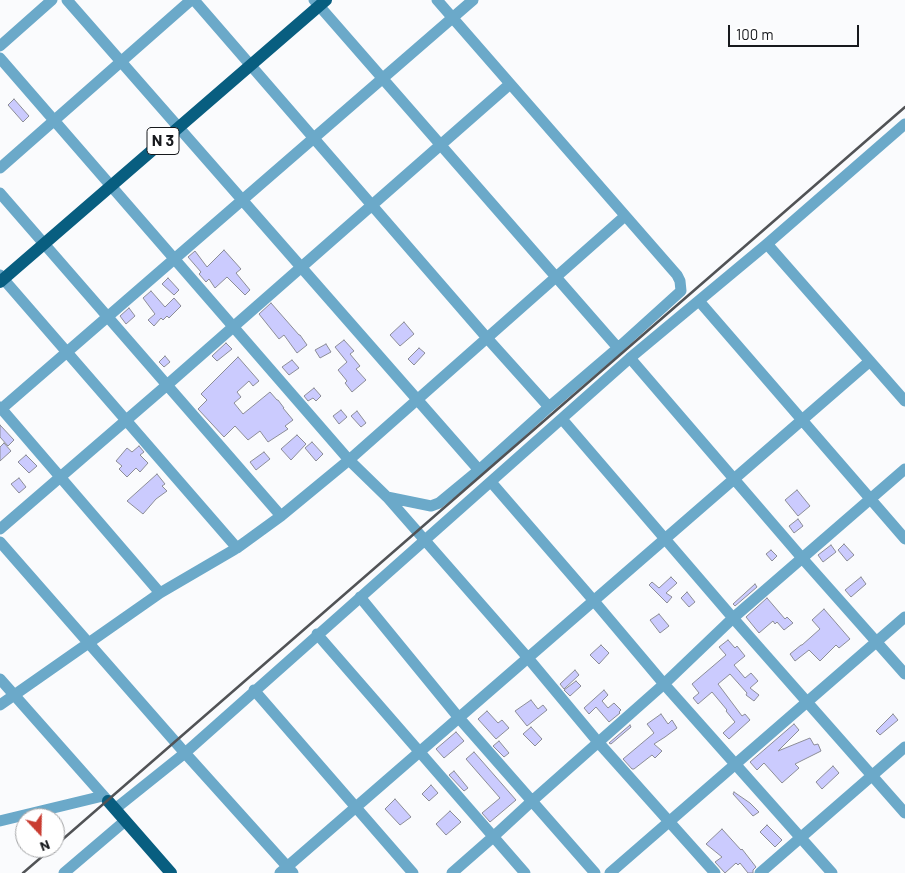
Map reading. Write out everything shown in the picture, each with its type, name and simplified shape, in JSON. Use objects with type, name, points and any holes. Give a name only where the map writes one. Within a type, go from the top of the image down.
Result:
[{"type":"main road","name":"N 3","points":[[1,279],[250,66],[320,2]]},
{"type":"main road","points":[[109,802],[171,873]]},
{"type":"street","points":[[0,46],[52,0]]},
{"type":"street","points":[[67,0],[479,470]]},
{"type":"street","points":[[0,168],[192,0],[549,407]]},
{"type":"street","points":[[387,497],[431,506],[439,503],[479,470],[681,291],[677,275],[437,0]]},
{"type":"street","points":[[160,592],[0,409],[473,0]]},
{"type":"street","points":[[320,2],[382,78],[618,348]]},
{"type":"street","points":[[0,58],[349,460],[387,497],[528,658],[598,742],[715,873]]},
{"type":"street","points":[[0,529],[510,84]]},
{"type":"street","points":[[0,821],[109,802],[185,752],[630,358],[767,244],[905,124]]},
{"type":"street","points":[[0,193],[281,516]]},
{"type":"street","points":[[0,705],[160,592],[237,548],[281,516],[349,460],[626,216]]},
{"type":"street","points":[[767,244],[905,401]]},
{"type":"street","points":[[1,279],[237,548]]},
{"type":"street","points":[[698,301],[905,539]]},
{"type":"street","points":[[630,358],[802,558],[905,674]]},
{"type":"street","points":[[0,542],[287,871],[356,807],[870,361]]},
{"type":"street","points":[[562,419],[733,618],[905,812]]},
{"type":"street","points":[[452,873],[664,684],[733,618],[905,469]]},
{"type":"street","points":[[491,482],[664,684],[832,873]]},
{"type":"street","points":[[360,597],[459,718],[594,873]]},
{"type":"street","points":[[610,873],[905,617]]},
{"type":"street","points":[[317,634],[524,873]]},
{"type":"street","points":[[0,680],[109,802]]},
{"type":"street","points":[[254,690],[413,873]]},
{"type":"street","points":[[760,873],[905,747]]},
{"type":"street","points":[[64,873],[125,821]]},
{"type":"building","points":[[14,99],[29,116],[23,122],[8,105]]},
{"type":"building","points":[[224,250],[241,269],[236,273],[250,290],[245,295],[227,277],[215,288],[209,279],[206,282],[199,274],[201,272],[188,257],[195,251],[207,267]]},
{"type":"building","points":[[168,278],[179,290],[174,295],[162,284]]},
{"type":"building","points":[[151,291],[165,307],[174,298],[181,306],[169,318],[167,316],[163,320],[161,318],[154,326],[148,320],[155,314],[143,298]]},
{"type":"building","points":[[271,303],[307,345],[297,353],[284,335],[279,339],[259,314]]},
{"type":"building","points":[[129,308],[135,316],[126,324],[120,316]]},
{"type":"building","points":[[404,322],[414,334],[400,346],[390,335]]},
{"type":"building","points":[[344,340],[354,351],[350,354],[360,366],[356,369],[366,380],[352,392],[345,383],[347,381],[338,370],[347,362],[335,347]]},
{"type":"building","points":[[226,343],[232,349],[217,361],[212,356]]},
{"type":"building","points":[[326,344],[331,352],[320,358],[315,350]]},
{"type":"building","points":[[419,348],[425,353],[414,365],[408,359]]},
{"type":"building","points":[[165,356],[170,362],[164,367],[159,362]]},
{"type":"building","points":[[238,357],[259,381],[253,386],[249,381],[237,392],[241,397],[234,403],[243,414],[270,392],[293,420],[285,426],[288,429],[268,442],[260,431],[248,440],[235,426],[224,437],[198,409],[207,400],[201,394]]},
{"type":"building","points":[[292,360],[299,368],[289,375],[282,367]]},
{"type":"building","points":[[314,388],[321,396],[316,401],[313,398],[308,401],[304,396]]},
{"type":"building","points":[[341,410],[347,417],[339,424],[333,416]]},
{"type":"building","points":[[357,411],[366,423],[361,427],[351,416]]},
{"type":"building","points":[[0,425],[14,440],[8,446],[0,437]]},
{"type":"building","points":[[297,435],[306,444],[291,460],[281,449]]},
{"type":"building","points":[[312,442],[323,454],[316,461],[305,448]]},
{"type":"building","points":[[4,443],[11,451],[0,461],[0,447]]},
{"type":"building","points":[[139,446],[144,452],[140,455],[148,463],[140,472],[136,468],[127,477],[119,469],[122,466],[116,461],[127,448],[132,452]]},
{"type":"building","points":[[264,452],[270,459],[256,470],[250,462]]},
{"type":"building","points":[[26,455],[37,466],[29,473],[18,462]]},
{"type":"building","points":[[157,474],[165,484],[162,486],[167,491],[156,499],[143,514],[127,501]]},
{"type":"building","points":[[19,478],[26,487],[19,493],[11,484]]},
{"type":"building","points":[[797,490],[810,506],[798,516],[785,500]]},
{"type":"building","points":[[798,519],[803,526],[794,533],[789,526]]},
{"type":"building","points":[[844,544],[854,555],[847,561],[838,550]]},
{"type":"building","points":[[831,545],[836,552],[823,562],[818,555]]},
{"type":"building","points":[[771,550],[777,556],[772,561],[766,554]]},
{"type":"building","points":[[671,577],[677,583],[666,593],[672,597],[667,603],[649,585],[652,582],[659,588]]},
{"type":"building","points":[[861,577],[866,584],[851,597],[845,590]]},
{"type":"building","points":[[755,584],[757,587],[735,606],[733,604]]},
{"type":"building","points":[[687,592],[695,602],[689,607],[681,598]]},
{"type":"building","points":[[767,598],[785,619],[787,617],[793,623],[784,630],[777,622],[775,624],[773,621],[759,633],[746,617]]},
{"type":"building","points":[[824,609],[850,639],[839,648],[836,645],[820,661],[809,650],[795,661],[790,654],[820,629],[812,620]]},
{"type":"building","points":[[659,614],[669,626],[660,633],[650,620]]},
{"type":"building","points":[[728,640],[735,648],[737,646],[745,656],[734,665],[745,678],[751,673],[758,681],[750,688],[759,695],[754,701],[746,695],[747,693],[730,674],[718,684],[742,716],[745,714],[750,720],[729,739],[723,733],[735,722],[727,710],[712,692],[698,704],[693,698],[699,693],[692,684],[726,655],[719,647]]},
{"type":"building","points":[[601,645],[609,653],[599,664],[590,655]]},
{"type":"building","points":[[575,670],[579,675],[564,689],[560,684]]},
{"type":"building","points":[[576,681],[581,686],[570,696],[564,690]]},
{"type":"building","points":[[604,690],[608,695],[602,701],[608,708],[614,703],[621,710],[609,722],[596,707],[589,714],[584,708]]},
{"type":"building","points":[[531,700],[538,709],[543,705],[547,710],[527,726],[515,711]]},
{"type":"building","points":[[487,711],[498,723],[502,720],[509,728],[496,739],[478,719]]},
{"type":"building","points":[[661,714],[668,724],[672,720],[677,728],[654,744],[662,751],[655,758],[652,755],[632,769],[623,759],[654,733],[647,724]]},
{"type":"building","points":[[893,714],[898,720],[880,735],[876,731]]},
{"type":"building","points":[[794,724],[799,730],[778,751],[810,738],[814,745],[818,744],[821,751],[795,764],[799,768],[782,783],[764,763],[757,770],[750,762]]},
{"type":"building","points":[[630,725],[631,727],[611,744],[609,743]]},
{"type":"building","points":[[531,727],[542,739],[535,746],[523,734]]},
{"type":"building","points":[[456,732],[464,741],[444,758],[436,749]]},
{"type":"building","points":[[499,741],[509,753],[504,757],[493,746]]},
{"type":"building","points":[[474,752],[516,800],[490,822],[482,813],[500,798],[466,759]]},
{"type":"building","points":[[833,766],[839,773],[822,789],[816,782]]},
{"type":"building","points":[[454,771],[468,788],[464,791],[449,775]]},
{"type":"building","points":[[431,785],[438,793],[429,801],[422,794]]},
{"type":"building","points":[[734,792],[759,812],[753,816],[733,794]]},
{"type":"building","points":[[395,799],[411,817],[400,825],[385,809]]},
{"type":"building","points":[[450,811],[461,822],[446,835],[436,824]]},
{"type":"building","points":[[767,825],[782,840],[775,847],[760,832]]},
{"type":"building","points":[[722,829],[742,849],[756,867],[753,873],[748,873],[740,863],[738,865],[736,863],[725,873],[715,862],[722,857],[706,844]]},
{"type":"railway","points":[[65,837],[905,107]]},
{"type":"railway","points":[[23,873],[40,858]]}]
